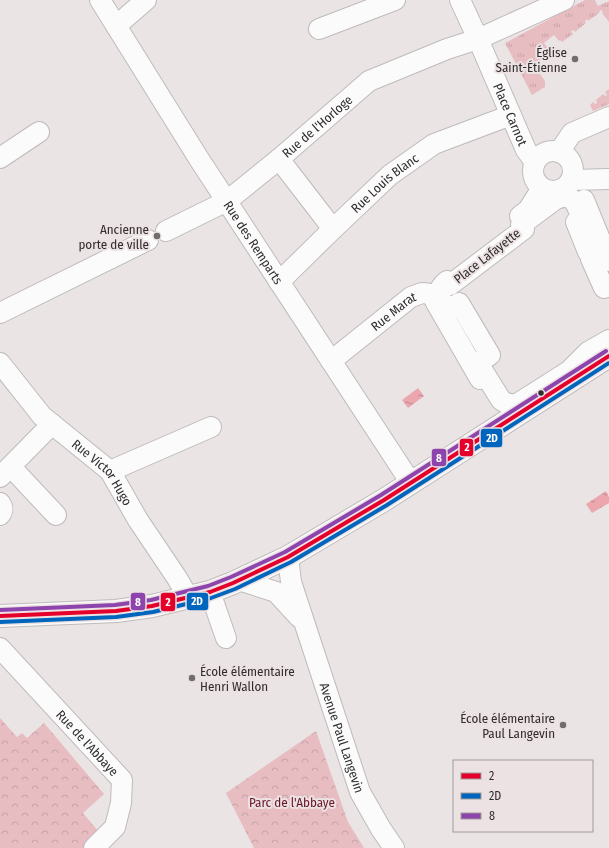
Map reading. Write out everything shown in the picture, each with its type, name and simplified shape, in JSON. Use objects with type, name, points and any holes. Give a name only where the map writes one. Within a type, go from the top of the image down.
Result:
[{"type":"main road","points":[[0,616],[116,610],[152,606],[210,592],[239,580],[288,557],[384,500],[609,356]]},
{"type":"street","name":"Rue des Remparts","points":[[100,0],[195,153],[411,483]]},
{"type":"street","points":[[116,26],[146,0]]},
{"type":"street","points":[[319,29],[395,0]]},
{"type":"street","name":"Place Carnot","points":[[460,0],[526,150],[535,162]]},
{"type":"street","name":"Rue de l'Horloge","points":[[166,231],[227,201],[280,159],[369,81],[447,49],[478,39],[564,0]]},
{"type":"street","name":"Rue Louis Blanc","points":[[279,282],[390,175],[434,144],[511,115]]},
{"type":"street","points":[[559,152],[572,133],[609,117]]},
{"type":"street","points":[[0,158],[39,132]]},
{"type":"street","points":[[545,152],[559,152],[570,160],[574,173],[570,182],[564,189],[553,192],[547,191],[537,184],[533,174],[533,168],[539,156],[545,152]]},
{"type":"street","points":[[280,159],[333,229]]},
{"type":"street","points":[[570,182],[609,179]]},
{"type":"street","points":[[570,182],[584,199],[609,261]]},
{"type":"street","name":"Rue Marat","points":[[332,361],[411,297],[422,293],[432,294],[439,282],[528,210],[542,188]]},
{"type":"street","name":"Place Lafayette","points":[[609,286],[604,288],[591,260],[597,257],[594,249],[588,252],[576,222],[582,220],[575,202],[571,198],[563,197],[556,199],[521,225],[524,229],[450,285],[447,281],[444,283],[439,294],[447,311],[459,303],[490,355],[478,363],[501,400],[510,405],[517,404],[569,371],[588,352],[609,340]]},
{"type":"street","points":[[0,313],[148,240]]},
{"type":"street","points":[[432,294],[436,304],[507,422]]},
{"type":"street","name":"Rue Victor Hugo","points":[[0,363],[42,416],[110,471],[138,520],[178,578],[188,597]]},
{"type":"street","points":[[52,424],[5,472],[56,515]]},
{"type":"street","points":[[110,471],[211,427]]},
{"type":"street","points":[[0,503],[3,507],[0,515]]},
{"type":"street","name":"Avenue Paul Langevin","points":[[288,557],[291,582],[360,792],[394,848]]},
{"type":"street","name":"Avenue Paul Langevin","points":[[239,580],[276,592],[304,621]]},
{"type":"street","points":[[210,592],[226,638]]},
{"type":"street","name":"Rue de l'Abbaye","points":[[0,648],[122,780],[121,803],[114,827],[94,848]]},
{"type":"green space","points":[[585,0],[595,0],[598,6],[609,1],[609,22],[602,13],[603,11],[600,10],[599,13],[588,21],[587,19],[585,21],[586,23],[575,32],[573,30],[571,31],[573,34],[562,42],[560,40],[559,41],[554,35],[544,43],[549,50],[546,50],[546,55],[535,64],[530,63],[530,66],[535,67],[545,81],[545,87],[532,95],[505,43]]},
{"type":"green space","points":[[609,89],[609,104],[593,111],[590,105],[593,102],[595,104],[597,103],[596,100],[603,94],[605,96],[607,95],[605,92]]},
{"type":"green space","points":[[0,718],[17,737],[22,733],[27,738],[44,723],[104,794],[83,813],[99,832],[85,848],[0,848]]},
{"type":"green space","name":"Parc de l'Abbaye","points":[[316,731],[348,822],[364,848],[254,848],[226,793]]},
{"type":"water","points":[[418,388],[424,396],[408,408],[402,400]]},
{"type":"water","points":[[606,491],[609,497],[609,503],[592,513],[586,504]]},
{"type":"transit line","name":"8","points":[[0,610],[115,605],[151,600],[208,586],[231,577],[285,552],[381,495],[606,351]]},
{"type":"transit line","name":"2","points":[[0,616],[116,611],[152,606],[210,592],[233,583],[288,557],[384,500],[609,356]]},
{"type":"transit line","name":"2D","points":[[0,622],[116,617],[153,612],[211,598],[235,589],[291,562],[387,505],[609,363]]},
{"type":"place","name":"Église Saint-Étienne","points":[[575,59]]},
{"type":"place","name":"Ancienne porte de ville","points":[[157,236]]},
{"type":"place","name":"École élémentaire Henri Wallon","points":[[192,678]]},
{"type":"place","name":"École élémentaire Paul Langevin","points":[[563,725]]}]
